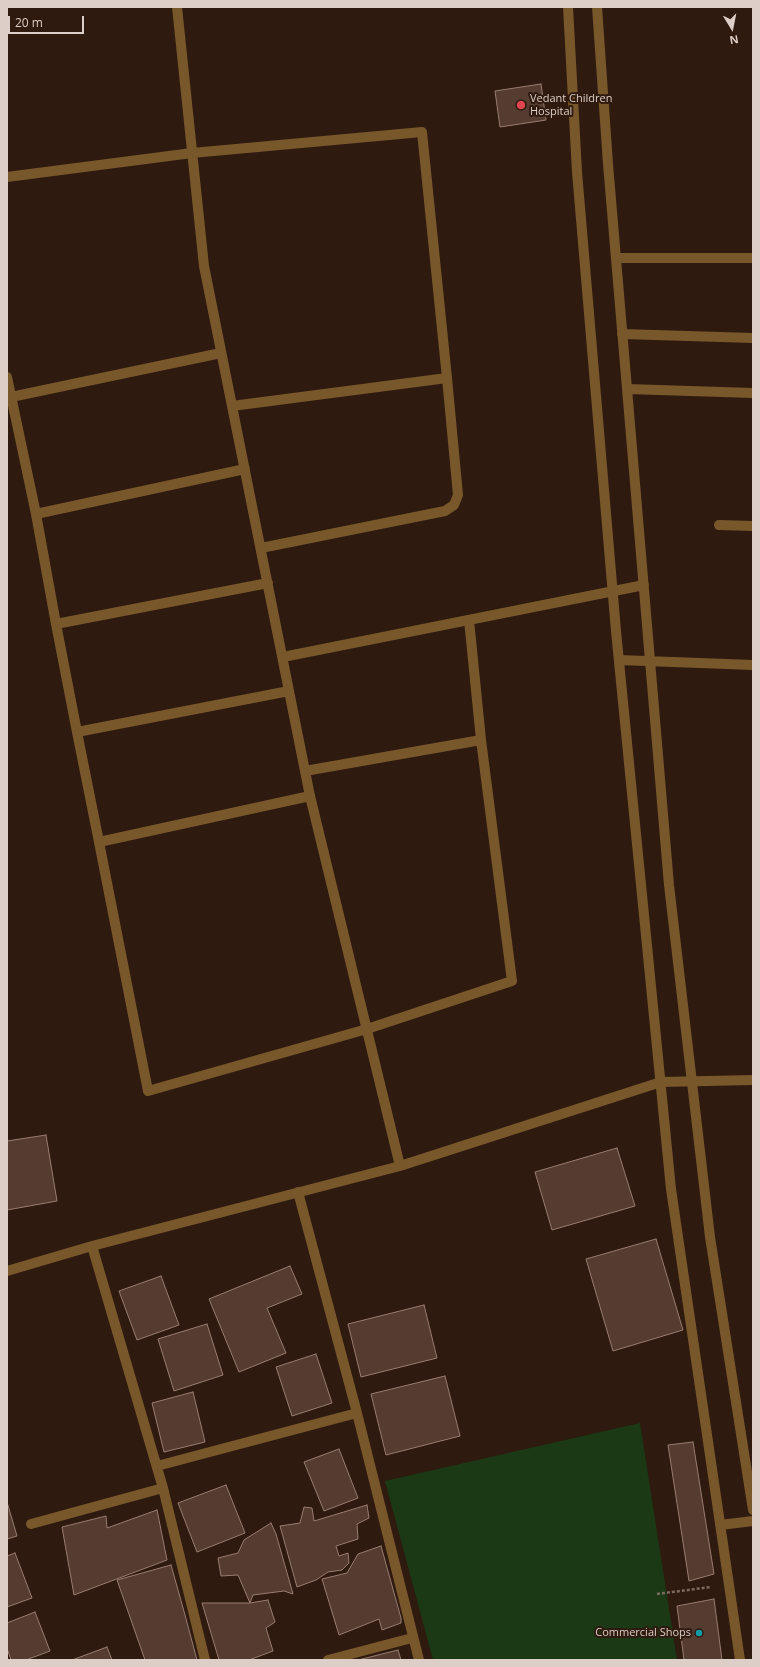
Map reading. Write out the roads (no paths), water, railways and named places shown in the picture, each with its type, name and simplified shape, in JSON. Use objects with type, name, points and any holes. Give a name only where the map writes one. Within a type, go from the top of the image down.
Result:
[{"type":"street","points":[[176,7],[204,266],[310,796],[400,1166]]},
{"type":"street","points":[[568,7],[577,172],[619,660],[671,1189],[740,1660]]},
{"type":"street","points":[[597,7],[622,334],[669,885],[710,1236],[753,1510]]},
{"type":"street","points":[[7,177],[192,153],[422,132],[448,378],[458,495],[454,505],[445,511],[261,548]]},
{"type":"street","points":[[616,258],[753,258]]},
{"type":"street","points":[[622,334],[753,338]]},
{"type":"street","points":[[11,397],[221,353]]},
{"type":"street","points":[[7,377],[36,514],[56,624],[148,1091],[367,1029],[512,982],[481,740],[469,620]]},
{"type":"street","points":[[232,406],[448,378]]},
{"type":"street","points":[[627,389],[753,394]]},
{"type":"street","points":[[36,514],[245,469]]},
{"type":"street","points":[[719,525],[753,526]]},
{"type":"street","points":[[56,624],[268,583]]},
{"type":"street","points":[[283,657],[644,585]]},
{"type":"street","points":[[619,660],[753,665]]},
{"type":"street","points":[[77,732],[289,691]]},
{"type":"street","points":[[305,771],[481,740]]},
{"type":"street","points":[[99,842],[310,796]]},
{"type":"street","points":[[7,1271],[92,1246],[400,1166],[661,1082],[753,1080]]},
{"type":"street","points":[[298,1192],[357,1413],[412,1638],[419,1660]]},
{"type":"street","points":[[92,1246],[157,1466],[205,1660]]},
{"type":"street","points":[[157,1466],[357,1413]]},
{"type":"street","points":[[31,1524],[163,1488]]},
{"type":"street","points":[[720,1525],[753,1520]]},
{"type":"street","points":[[328,1660],[412,1638]]},
{"type":"place","name":"Vedant Children Hospital","points":[[521,105]]},
{"type":"place","name":"Commercial Shops","points":[[699,1633]]}]
